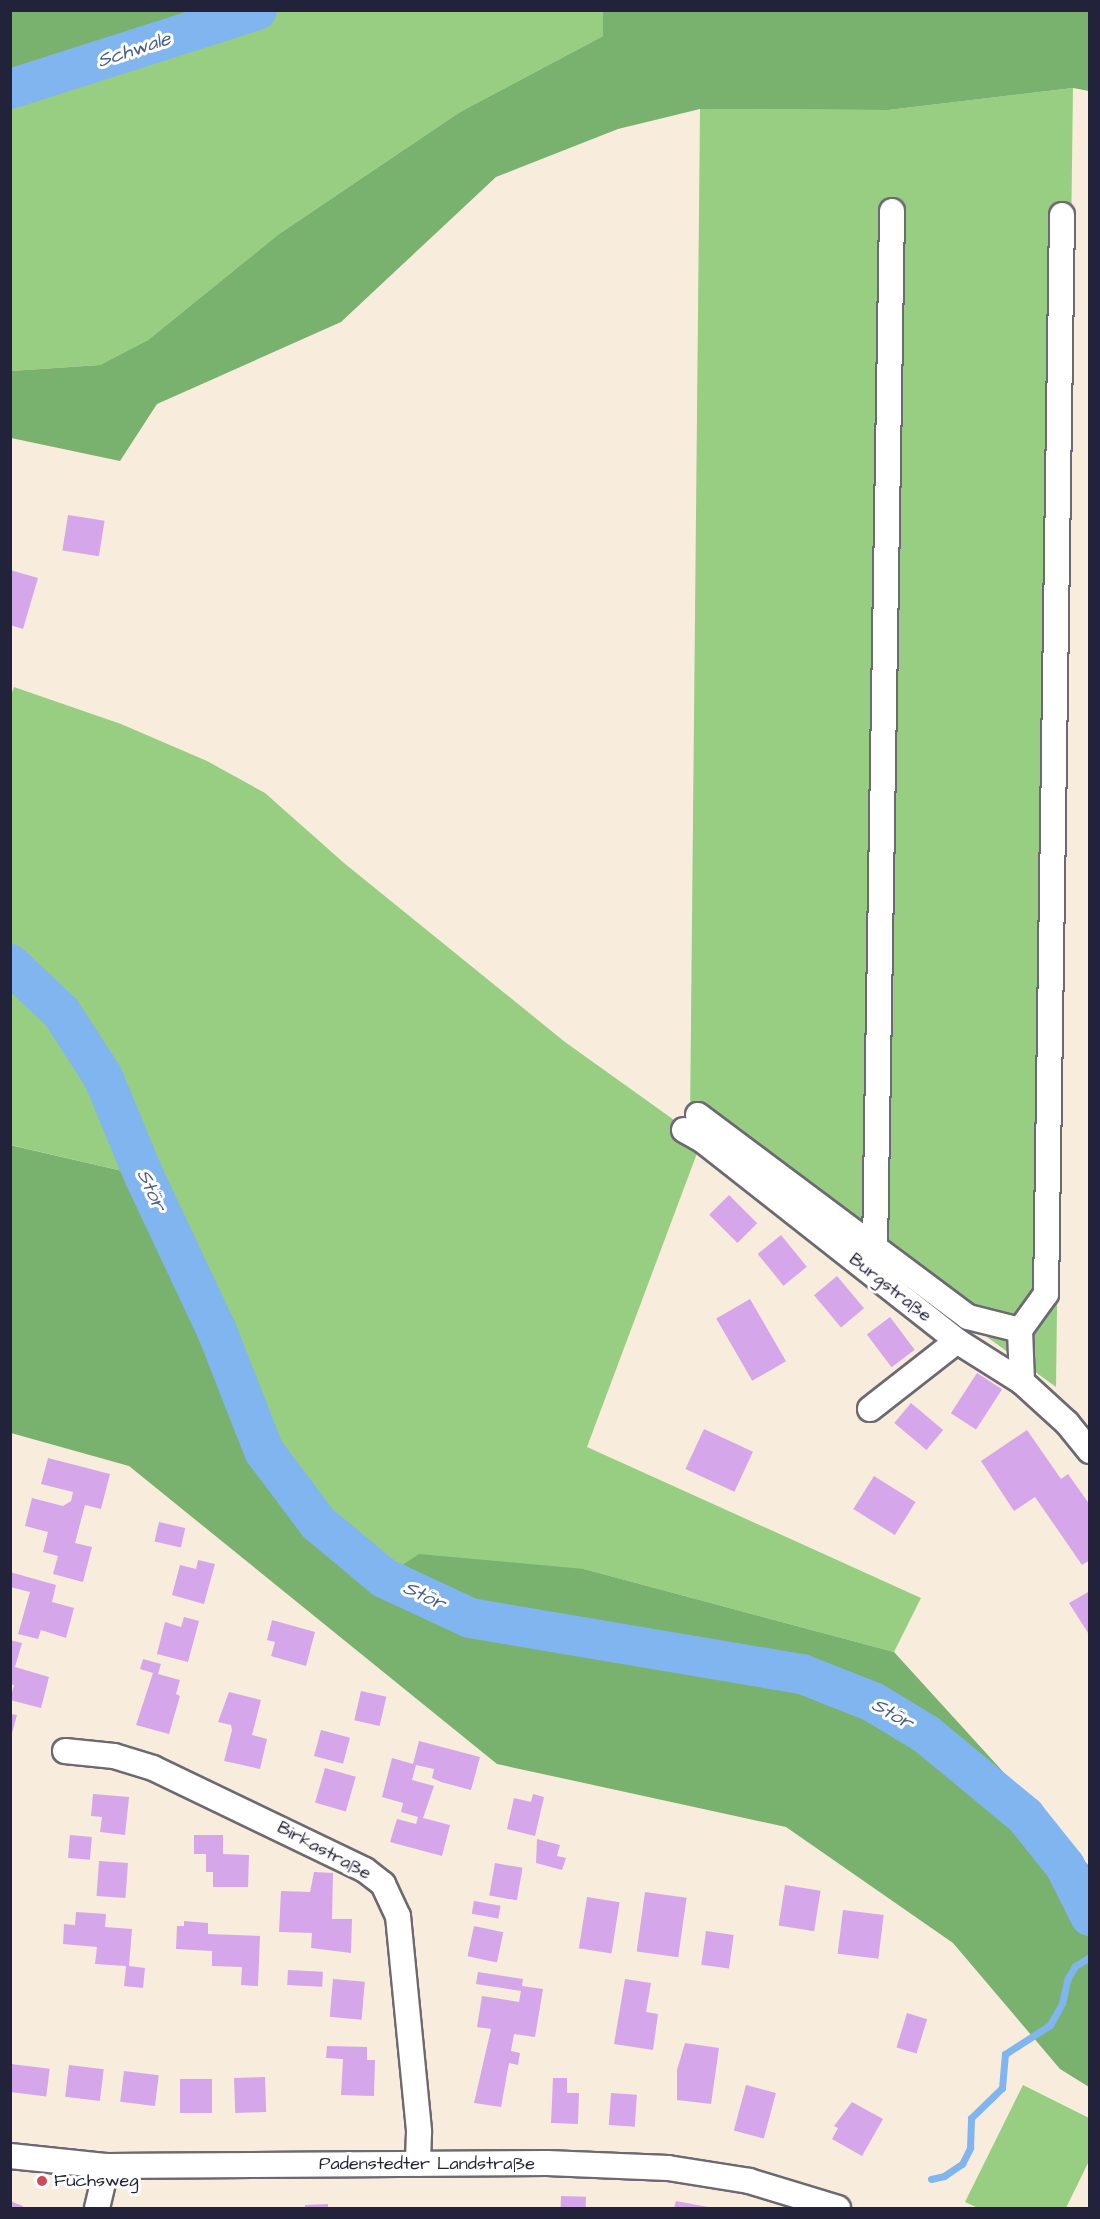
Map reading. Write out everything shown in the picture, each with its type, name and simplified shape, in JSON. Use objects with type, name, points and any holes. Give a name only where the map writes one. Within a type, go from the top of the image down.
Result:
[{"type":"street","points":[[892,212],[875,1249],[968,1317],[1020,1330]]},
{"type":"street","points":[[1022,1382],[1020,1330],[1046,1294],[1062,215]]},
{"type":"street","name":"Burgstraße","points":[[875,1249],[691,1122],[702,1140],[957,1341],[1022,1382],[1067,1423],[1089,1451]]},
{"type":"street","points":[[870,1409],[957,1341]]},
{"type":"street","name":"Birkastraße","points":[[65,1751],[114,1756],[153,1768],[365,1870],[383,1884],[398,1916],[419,2132],[418,2164]]},
{"type":"street","name":"Padenstedter Landstraße","points":[[10,2156],[107,2166],[418,2164],[668,2168],[749,2181],[838,2208]]},
{"type":"street","points":[[97,2208],[107,2166]]},
{"type":"green space","points":[[11,10],[257,10],[257,11],[11,89]]},
{"type":"green space","points":[[245,11],[603,11],[603,36],[460,112],[279,234],[148,340],[100,365],[11,371],[11,83]]},
{"type":"green space","points":[[603,11],[1089,11],[1089,91],[1073,88],[888,110],[700,109],[618,129],[496,177],[341,322],[157,404],[120,461],[11,438],[11,371],[100,365],[148,340],[279,234],[460,112],[603,36]]},
{"type":"green space","points":[[1073,88],[1056,1387],[690,1121],[700,109],[888,110]]},
{"type":"green space","points":[[14,687],[121,724],[207,761],[265,793],[344,863],[565,1042],[702,1140],[587,1447],[921,1598],[894,1652],[584,1569],[384,1578],[318,1523],[264,1451],[217,1331],[144,1176],[11,1145],[10,698]]},
{"type":"green space","points":[[10,1145],[144,1176],[264,1451],[318,1523],[384,1577],[419,1554],[584,1569],[894,1652],[1089,1866],[1089,2087],[1060,2069],[953,1943],[786,1827],[497,1764],[129,1466],[11,1433]]},
{"type":"green space","points":[[1023,2085],[1089,2118],[1089,2161],[1066,2208],[978,2208],[965,2202]]},
{"type":"building","points":[[68,515],[105,521],[99,556],[62,551]]},
{"type":"building","points":[[10,570],[38,578],[23,629],[10,625]]},
{"type":"building","points":[[729,1195],[757,1223],[737,1243],[709,1215]]},
{"type":"building","points":[[781,1235],[807,1267],[783,1286],[758,1254]]},
{"type":"building","points":[[837,1276],[864,1308],[841,1327],[814,1295]]},
{"type":"building","points":[[750,1299],[786,1361],[752,1381],[716,1318]]},
{"type":"building","points":[[890,1317],[915,1350],[892,1367],[867,1334]]},
{"type":"building","points":[[977,1373],[1002,1389],[976,1430],[951,1413]]},
{"type":"building","points":[[911,1403],[943,1430],[926,1450],[894,1423]]},
{"type":"building","points":[[704,1429],[753,1452],[734,1492],[685,1469]]},
{"type":"building","points":[[1027,1430],[1061,1479],[1068,1474],[1090,1505],[1090,1560],[1082,1565],[1035,1497],[1014,1511],[981,1461]]},
{"type":"building","points":[[48,1458],[110,1474],[101,1509],[85,1505],[75,1543],[92,1547],[83,1582],[53,1574],[58,1556],[43,1552],[48,1532],[25,1526],[32,1498],[63,1506],[71,1501],[73,1492],[41,1484]]},
{"type":"building","points":[[874,1476],[916,1502],[895,1535],[853,1509]]},
{"type":"building","points":[[159,1522],[185,1528],[181,1548],[155,1541]]},
{"type":"building","points":[[198,1560],[215,1564],[204,1604],[172,1595],[180,1565],[196,1569]]},
{"type":"building","points":[[10,1572],[56,1585],[52,1602],[74,1608],[66,1638],[41,1630],[38,1639],[18,1634],[30,1592],[10,1587]]},
{"type":"building","points":[[1090,1591],[1090,1636],[1069,1603]]},
{"type":"building","points":[[184,1617],[199,1621],[188,1662],[157,1654],[165,1622],[181,1627]]},
{"type":"building","points":[[272,1620],[315,1632],[306,1666],[271,1656],[275,1642],[267,1640]]},
{"type":"building","points":[[10,1640],[22,1643],[15,1667],[49,1677],[41,1708],[10,1700],[14,1685],[10,1684]]},
{"type":"building","points":[[143,1659],[161,1664],[158,1674],[180,1680],[176,1694],[180,1696],[169,1734],[136,1725],[153,1673],[140,1669]]},
{"type":"building","points":[[361,1691],[386,1697],[380,1726],[354,1720]]},
{"type":"building","points":[[229,1692],[261,1700],[252,1735],[267,1739],[260,1769],[224,1761],[232,1730],[231,1725],[218,1722]]},
{"type":"building","points":[[10,1714],[17,1715],[11,1737],[10,1736]]},
{"type":"building","points":[[321,1730],[350,1738],[343,1764],[314,1756]]},
{"type":"building","points":[[419,1741],[480,1757],[471,1790],[432,1778],[434,1769],[416,1765],[412,1780],[434,1786],[423,1818],[450,1825],[442,1856],[390,1842],[397,1819],[416,1824],[418,1817],[401,1812],[403,1803],[382,1797],[392,1758],[413,1764]]},
{"type":"building","points":[[325,1768],[356,1777],[346,1811],[315,1803]]},
{"type":"building","points":[[93,1794],[129,1797],[125,1835],[100,1832],[102,1817],[91,1816]]},
{"type":"building","points":[[533,1794],[544,1797],[535,1836],[507,1829],[514,1798],[531,1802]]},
{"type":"building","points":[[70,1835],[92,1837],[90,1860],[68,1858]]},
{"type":"building","points":[[194,1835],[223,1835],[223,1854],[249,1855],[248,1887],[213,1887],[213,1872],[206,1872],[206,1854],[194,1854]]},
{"type":"building","points":[[537,1839],[560,1845],[557,1856],[566,1858],[562,1870],[536,1863]]},
{"type":"building","points":[[99,1861],[128,1863],[125,1898],[97,1896]]},
{"type":"building","points":[[495,1863],[523,1868],[517,1900],[489,1895]]},
{"type":"building","points":[[314,1872],[333,1873],[332,1919],[352,1919],[351,1953],[311,1948],[312,1933],[279,1932],[281,1891],[310,1892]]},
{"type":"building","points":[[785,1885],[821,1891],[814,1931],[779,1925]]},
{"type":"building","points":[[645,1892],[687,1898],[678,1957],[637,1951]]},
{"type":"building","points":[[587,1897],[620,1902],[611,1954],[579,1948]]},
{"type":"building","points":[[474,1901],[501,1906],[498,1918],[472,1914]]},
{"type":"building","points":[[843,1910],[884,1915],[878,1959],[838,1954]]},
{"type":"building","points":[[76,1912],[106,1914],[105,1927],[132,1929],[129,1966],[145,1968],[143,1988],[124,1986],[126,1966],[95,1964],[97,1947],[63,1944],[64,1924],[75,1925]]},
{"type":"building","points":[[184,1921],[208,1923],[208,1934],[260,1936],[258,1986],[241,1985],[242,1967],[212,1966],[212,1951],[176,1949],[177,1926],[184,1926]]},
{"type":"building","points":[[474,1926],[503,1932],[497,1963],[468,1956]]},
{"type":"building","points":[[706,1931],[734,1935],[729,1969],[701,1965]]},
{"type":"building","points":[[288,1970],[323,1972],[322,1987],[287,1985]]},
{"type":"building","points":[[478,1972],[523,1979],[522,1986],[543,1989],[535,2037],[514,2034],[511,2051],[520,2053],[518,2065],[509,2063],[501,2107],[474,2103],[491,2029],[477,2027],[482,1996],[519,2002],[521,1991],[476,1984]]},
{"type":"building","points":[[333,1979],[365,1982],[362,2020],[330,2017]]},
{"type":"building","points":[[625,1979],[651,1983],[646,2012],[658,2014],[653,2050],[614,2044]]},
{"type":"building","points":[[907,2013],[927,2019],[917,2054],[896,2047]]},
{"type":"building","points":[[685,2043],[719,2048],[711,2104],[677,2100],[677,2070]]},
{"type":"building","points":[[327,2046],[367,2047],[367,2060],[375,2060],[374,2096],[341,2095],[343,2059],[326,2058]]},
{"type":"building","points":[[11,2064],[50,2069],[46,2097],[10,2092]]},
{"type":"building","points":[[69,2065],[104,2069],[100,2101],[65,2097]]},
{"type":"building","points":[[124,2071],[159,2075],[155,2106],[120,2102]]},
{"type":"building","points":[[265,2077],[266,2112],[235,2113],[234,2078]]},
{"type":"building","points":[[553,2078],[567,2078],[567,2093],[579,2093],[578,2124],[551,2123]]},
{"type":"building","points":[[180,2079],[212,2079],[212,2113],[180,2113]]},
{"type":"building","points":[[746,2085],[776,2093],[764,2138],[734,2130]]},
{"type":"building","points":[[611,2093],[637,2095],[635,2127],[609,2125]]},
{"type":"building","points":[[852,2102],[883,2119],[862,2156],[832,2139],[838,2128],[834,2126]]},
{"type":"building","points":[[561,2196],[586,2197],[586,2208],[561,2208]]},
{"type":"building","points":[[10,2201],[23,2206],[22,2208],[10,2208]]},
{"type":"building","points":[[676,2201],[708,2207],[708,2208],[674,2208]]},
{"type":"building","points":[[328,2204],[328,2208],[305,2208],[305,2205]]},
{"type":"waterway","name":"Schwale","points":[[10,89],[257,10]]},
{"type":"waterway","name":"Stör","points":[[10,964],[61,1012],[103,1077],[144,1176],[217,1331],[264,1451],[318,1523],[384,1578],[470,1618],[802,1674],[873,1702],[926,1734],[1025,1816],[1065,1866],[1090,1916]]},
{"type":"waterway","points":[[931,2179],[944,2176],[962,2164],[970,2148],[971,2118],[1002,2088],[1005,2054],[1050,2025],[1062,2003],[1068,1978],[1075,1966],[1090,1957]]},
{"type":"place","name":"Fuchsweg","points":[[42,2181]]}]
